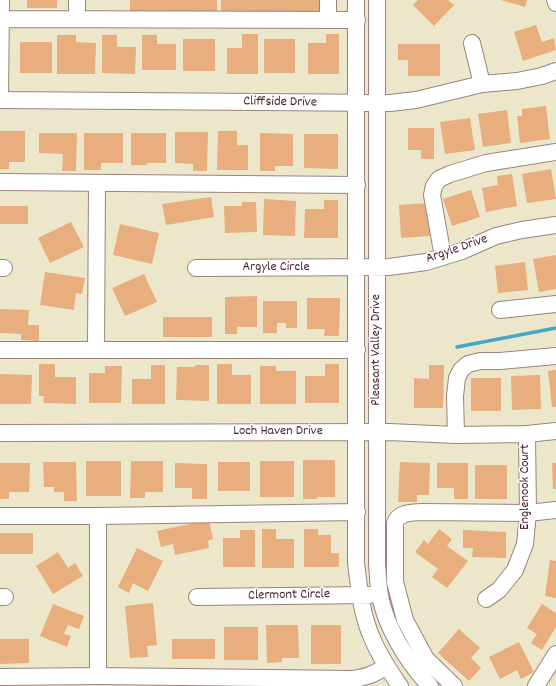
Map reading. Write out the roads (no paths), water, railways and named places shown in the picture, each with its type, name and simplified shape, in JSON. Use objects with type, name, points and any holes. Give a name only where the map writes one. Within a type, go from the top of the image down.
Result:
[{"type":"street","points":[[0,100],[1,0]]},
{"type":"street","points":[[77,0],[77,19]]},
{"type":"street","points":[[328,0],[328,19]]},
{"type":"street","name":"Pleasant Valley Drive","points":[[356,0],[356,563],[360,596],[369,632],[386,666],[400,686]]},
{"type":"street","name":"Pleasant Valley Drive","points":[[377,0],[377,564],[380,595],[384,610],[397,642],[416,672],[430,686]]},
{"type":"street","points":[[1,19],[357,20]]},
{"type":"street","points":[[472,42],[482,84]]},
{"type":"street","name":"Cliffside Drive","points":[[0,100],[378,104],[405,102],[482,84],[516,81],[542,76],[556,71]]},
{"type":"street","points":[[443,257],[432,195],[434,186],[440,179],[450,174],[486,164],[556,152]]},
{"type":"street","points":[[0,182],[357,185]]},
{"type":"street","points":[[96,349],[97,183]]},
{"type":"street","name":"Argyle Drive","points":[[357,268],[389,267],[426,262],[462,251],[496,236],[522,230],[556,225]]},
{"type":"street","name":"Argyle Circle","points":[[196,268],[357,268]]},
{"type":"street","points":[[500,310],[556,304]]},
{"type":"street","points":[[0,350],[357,350]]},
{"type":"street","points":[[456,435],[456,378],[461,370],[468,364],[480,361],[515,360],[556,356]]},
{"type":"street","name":"Loch Haven Drive","points":[[0,433],[377,432],[456,435],[527,434],[556,431]]},
{"type":"street","name":"Englenook Court","points":[[486,599],[498,590],[515,570],[526,544],[528,513],[527,434]]},
{"type":"street","points":[[454,686],[426,659],[405,620],[395,582],[395,523],[397,518],[404,514],[421,512],[528,513],[556,510]]},
{"type":"street","points":[[0,516],[357,512]]},
{"type":"street","points":[[98,516],[98,676]]},
{"type":"street","name":"Clermont Circle","points":[[197,597],[380,595]]},
{"type":"street","points":[[536,686],[556,654]]},
{"type":"street","points":[[0,677],[98,676],[353,679],[369,677],[386,666]]},
{"type":"waterway","points":[[457,347],[556,328]]}]
